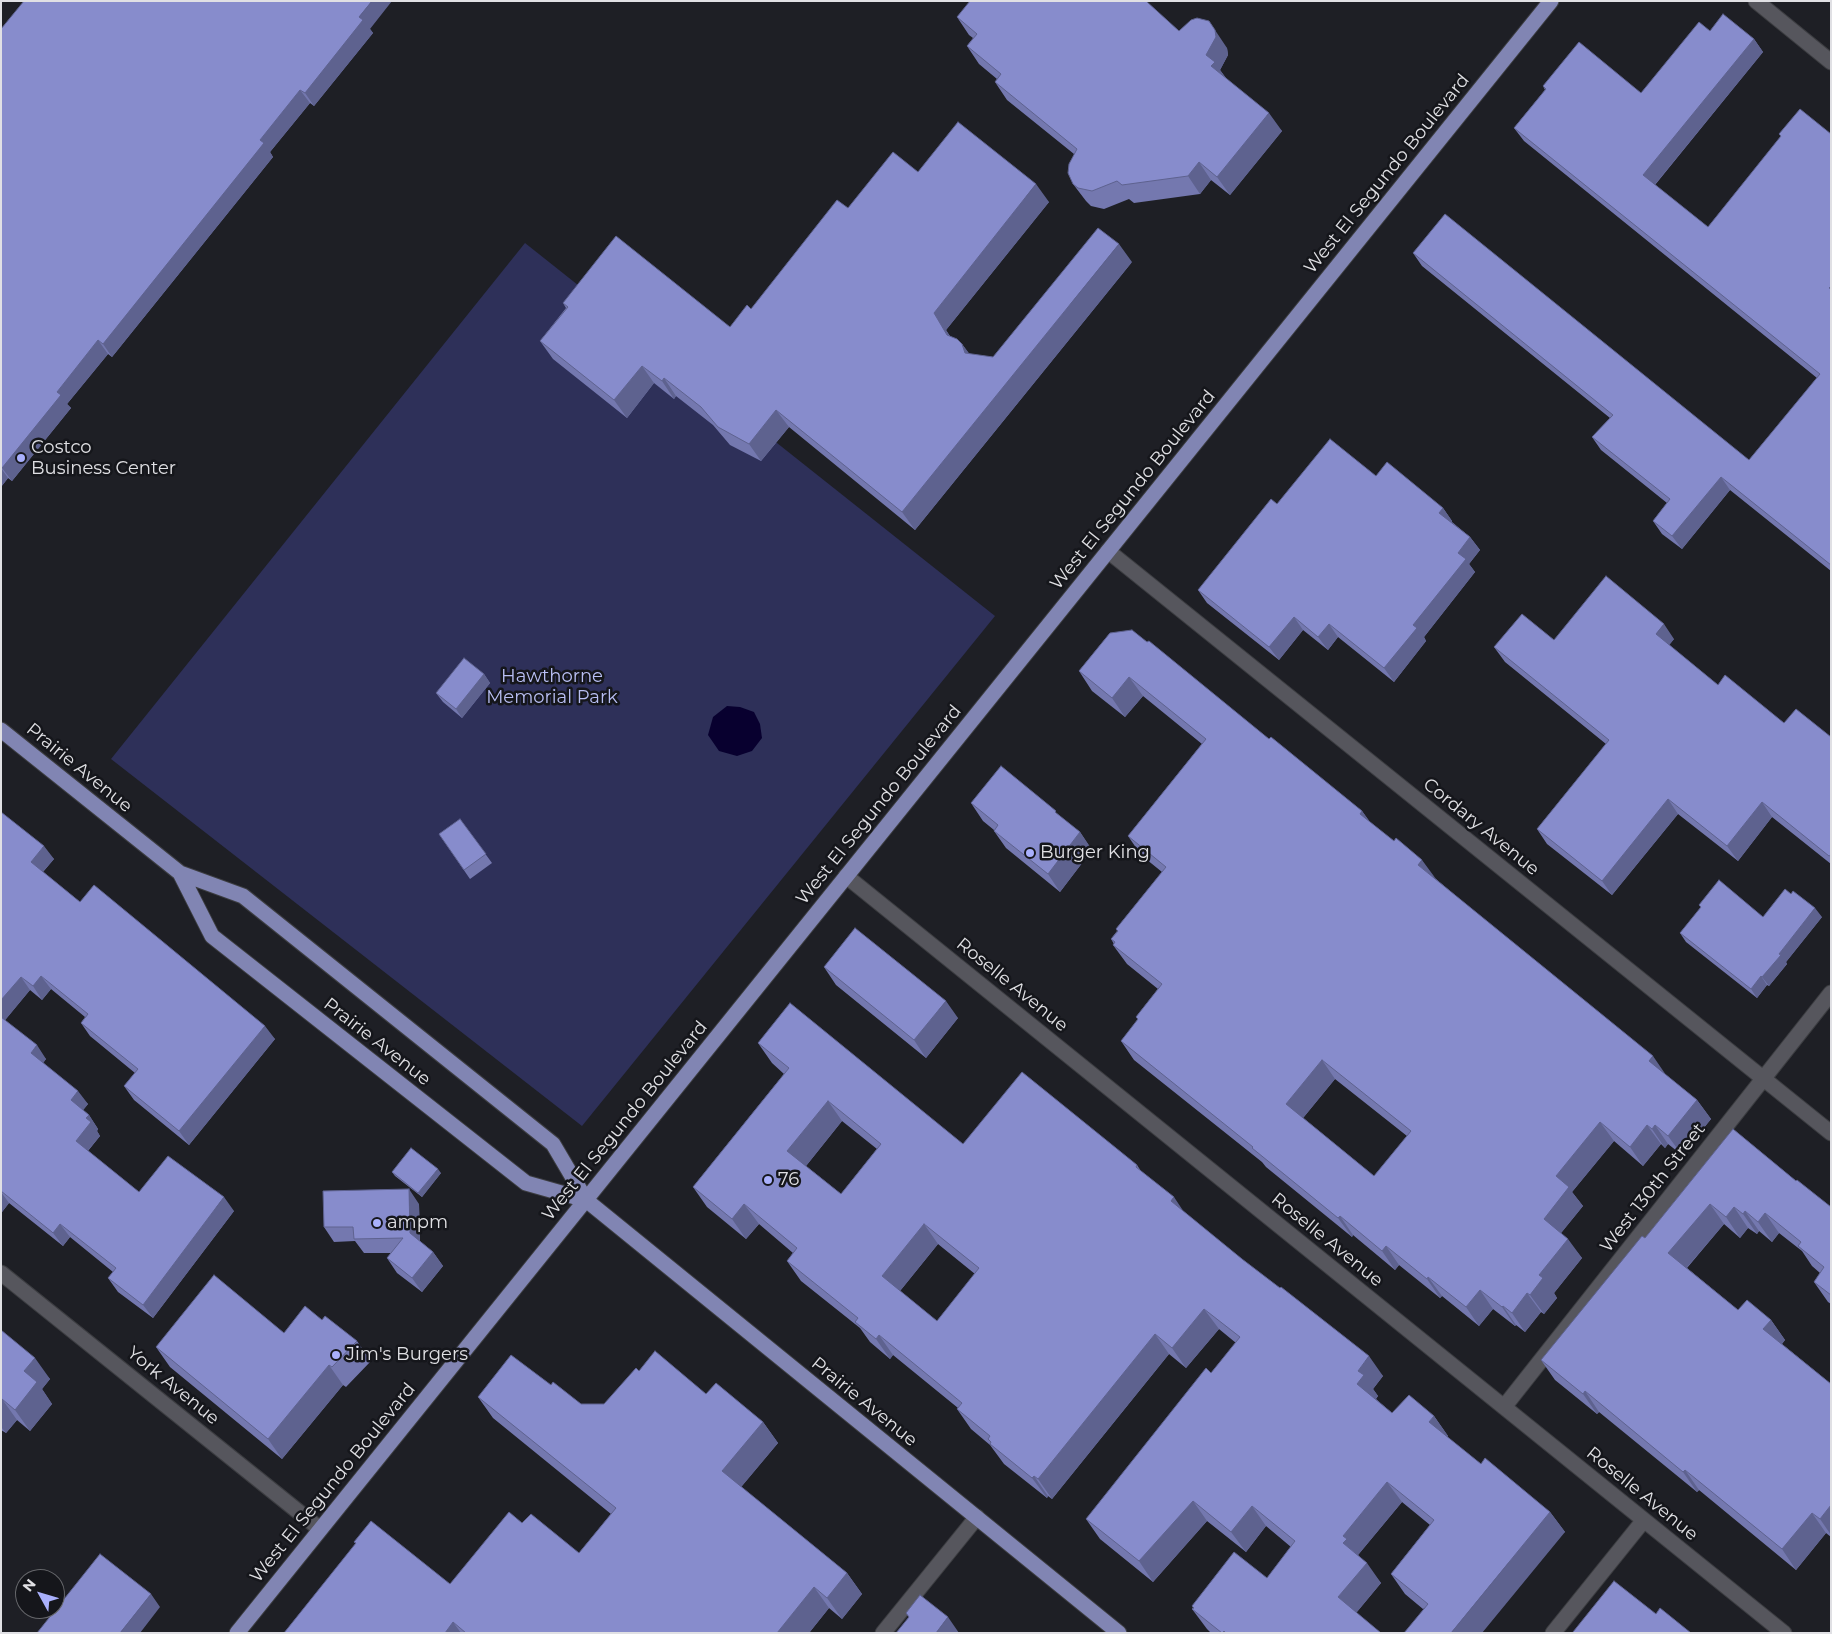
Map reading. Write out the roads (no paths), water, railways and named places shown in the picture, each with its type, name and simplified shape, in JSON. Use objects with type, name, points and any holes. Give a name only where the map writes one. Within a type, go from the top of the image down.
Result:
[{"type":"main road","name":"West El Segundo Boulevard","points":[[237,1633],[1551,1]]},
{"type":"main road","name":"Prairie Avenue","points":[[1,730],[180,873],[243,896],[553,1144],[586,1200],[1119,1633]]},
{"type":"main road","name":"Prairie Avenue","points":[[180,873],[212,936],[526,1183],[586,1200]]},
{"type":"street","points":[[1756,1],[1831,62]]},
{"type":"street","name":"Cordary Avenue","points":[[1108,551],[1831,1133]]},
{"type":"street","name":"Roselle Avenue","points":[[846,876],[1784,1633]]},
{"type":"street","name":"West 130th Street","points":[[1504,1407],[1831,993]]},
{"type":"street","name":"York Avenue","points":[[1,1273],[320,1529]]},
{"type":"street","points":[[883,1633],[977,1517]]},
{"type":"street","points":[[1553,1633],[1644,1520]]},
{"type":"place","name":"Costco Business Center","points":[[21,458]]},
{"type":"place","name":"Burger King","points":[[1030,853]]},
{"type":"place","name":"76","points":[[768,1180]]},
{"type":"place","name":"ampm","points":[[377,1223]]},
{"type":"place","name":"Jim's Burgers","points":[[336,1355]]},
{"type":"park label","name":"Hawthorne Memorial Park","points":[[552,688]]}]
